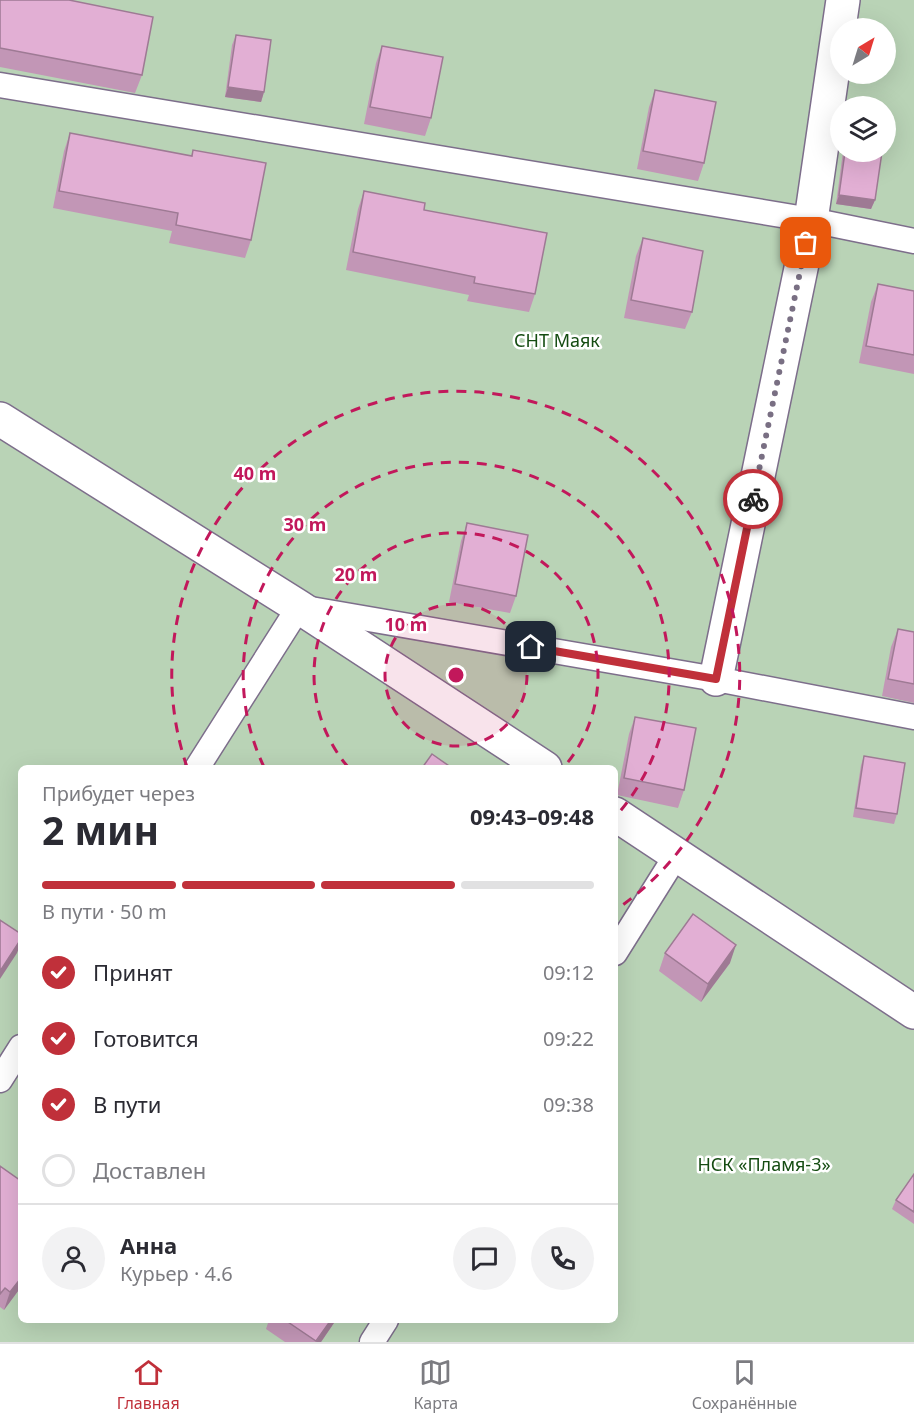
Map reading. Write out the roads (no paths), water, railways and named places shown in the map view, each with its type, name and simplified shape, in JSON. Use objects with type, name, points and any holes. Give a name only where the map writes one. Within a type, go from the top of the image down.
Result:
[{"type":"street","points":[[716,679],[811,220],[843,0]]},
{"type":"street","points":[[0,419],[299,607],[540,765]]},
{"type":"street","points":[[618,816],[914,1012]]},
{"type":"lane","points":[[0,85],[811,220],[914,241]]},
{"type":"lane","points":[[199,765],[299,607],[716,679],[914,717]]},
{"type":"lane","points":[[618,948],[677,854]]},
{"type":"lane","points":[[0,1080],[18,1052]]},
{"type":"lane","points":[[372,1342],[384,1323]]},
{"type":"park label","name":"СНТ Маяк","points":[[557,341]]},
{"type":"park label","name":"НСК «Пламя-3»","points":[[764,1165]]}]
